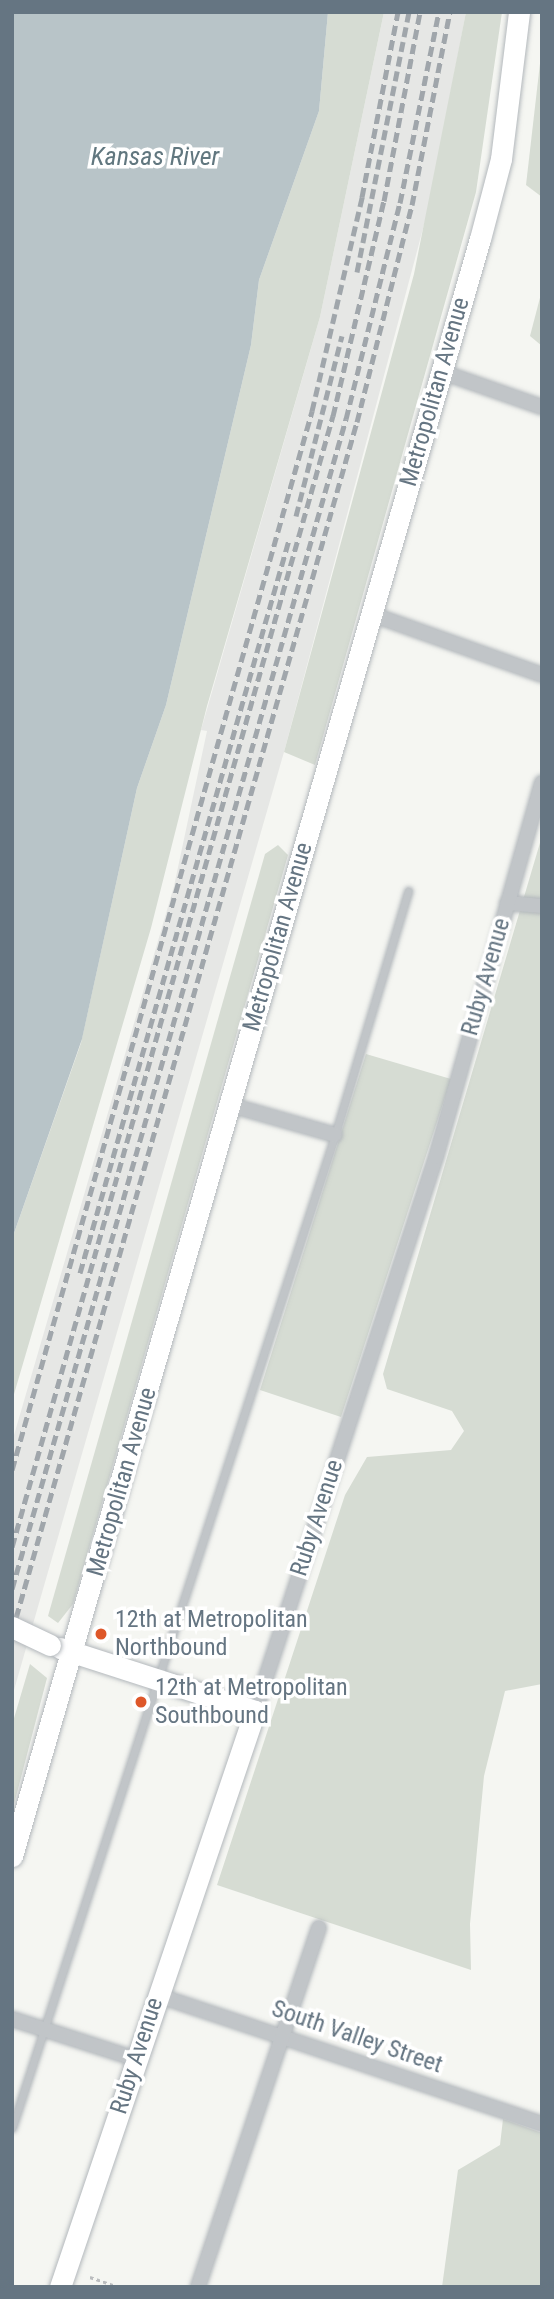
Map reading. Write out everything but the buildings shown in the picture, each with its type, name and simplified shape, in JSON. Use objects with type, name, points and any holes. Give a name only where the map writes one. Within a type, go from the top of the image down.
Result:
[{"type":"main road","name":"Metropolitan Avenue","points":[[12,1856],[73,1653],[501,159],[519,12]]},
{"type":"main road","points":[[12,1627],[73,1653],[256,1711]]},
{"type":"main road","name":"Ruby Avenue","points":[[60,2287],[157,1995],[256,1711]]},
{"type":"street","points":[[439,371],[542,407]]},
{"type":"street","points":[[371,614],[542,676]]},
{"type":"street","name":"Ruby Avenue","points":[[256,1711],[436,1157],[542,783]]},
{"type":"street","points":[[507,903],[542,906]]},
{"type":"street","points":[[230,1105],[335,1135]]},
{"type":"street","points":[[198,2287],[318,1928]]},
{"type":"street","name":"South Valley Street","points":[[157,1995],[284,2035],[542,2124]]},
{"type":"street","points":[[12,2019],[136,2059]]},
{"type":"lane","points":[[12,2128],[335,1135],[408,891]]},
{"type":"path","points":[[90,2277],[119,2287]]},
{"type":"shaded area","points":[[328,12],[384,12],[320,317],[207,706],[151,928],[12,1401],[12,1239],[81,1043],[137,788],[166,705],[251,345],[259,280],[319,111]]},
{"type":"shaded area","points":[[384,12],[466,12],[429,206],[284,752],[12,1697],[12,1442],[174,886],[207,731],[201,730],[320,317]]},
{"type":"shaded area","points":[[466,12],[502,12],[476,192],[315,765],[284,752],[414,274]]},
{"type":"shaded area","points":[[542,46],[542,197],[526,185]]},
{"type":"shaded area","points":[[542,290],[542,346],[530,336]]},
{"type":"shaded area","points":[[542,836],[542,1684],[505,1691],[484,1776],[470,1924],[471,1970],[217,1885],[345,1495],[367,1457],[451,1450],[464,1431],[452,1411],[387,1389],[383,1374]]},
{"type":"shaded area","points":[[278,845],[288,855],[73,1604],[58,1623],[48,1616],[265,854]]},
{"type":"shaded area","points":[[366,1054],[451,1079],[341,1417],[260,1390]]},
{"type":"shaded area","points":[[30,1664],[47,1678],[12,1812],[12,1725]]},
{"type":"shaded area","points":[[503,2119],[542,2133],[542,2287],[442,2287],[458,2170],[500,2145]]},
{"type":"water","name":"Kansas River","points":[[12,12],[328,12],[319,111],[259,280],[251,345],[166,705],[137,788],[82,1039],[12,1239]]},
{"type":"railway","points":[[12,1470],[312,411],[362,197],[398,12]]},
{"type":"railway","points":[[357,272],[409,12]]},
{"type":"railway","points":[[12,1547],[333,416],[384,201],[420,12]]},
{"type":"railway","points":[[12,1589],[346,419],[400,203],[439,12]]},
{"type":"railway","points":[[12,1632],[357,422],[412,205],[450,12]]},
{"type":"railway","points":[[296,516],[342,336]]},
{"type":"railway","points":[[80,1273],[289,540]]},
{"type":"place","name":"12th at Metropolitan Northbound","points":[[101,1634]]},
{"type":"place","name":"12th at Metropolitan Southbound","points":[[141,1702]]}]
